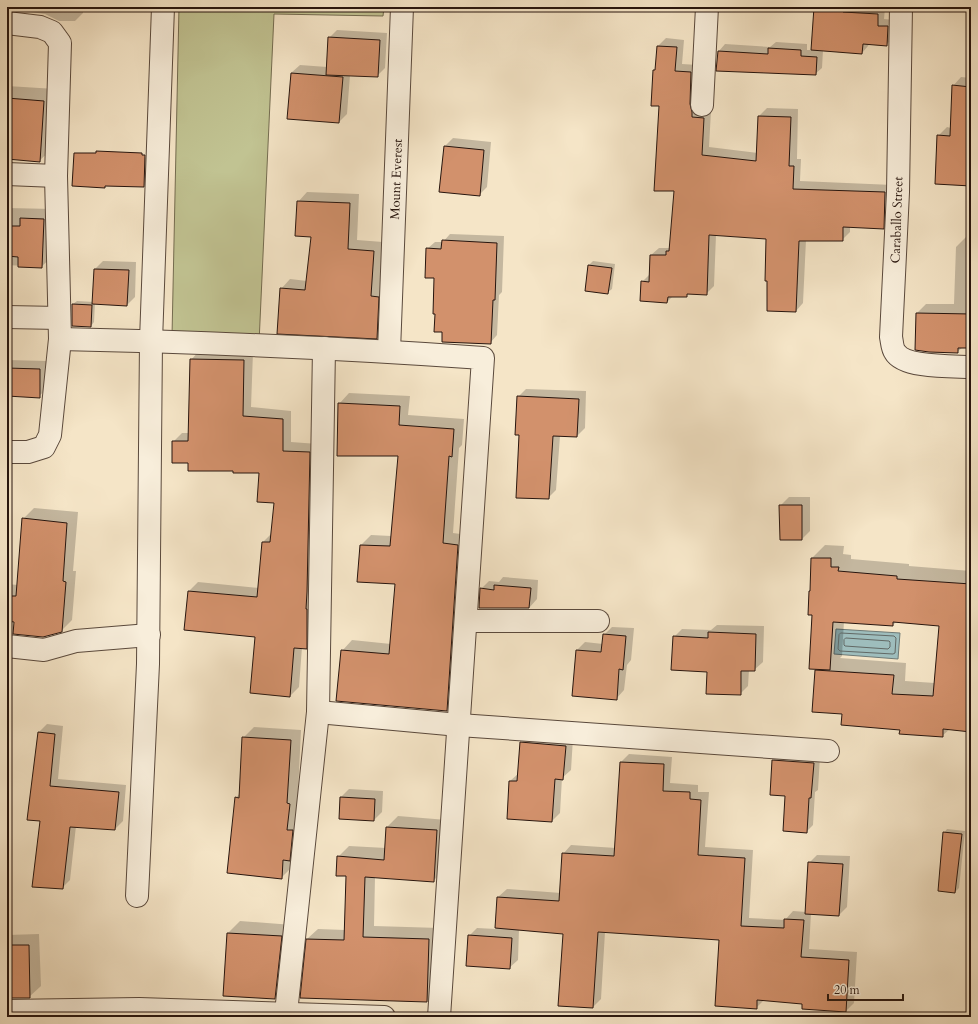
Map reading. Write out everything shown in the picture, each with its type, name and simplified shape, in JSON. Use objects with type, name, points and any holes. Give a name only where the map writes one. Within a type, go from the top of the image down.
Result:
[{"type":"street","points":[[138,896],[149,636],[151,341],[163,7]]},
{"type":"street","name":"Mount Everest","points":[[389,351],[402,7]]},
{"type":"street","points":[[702,105],[707,7]]},
{"type":"street","name":"Caraballo Street","points":[[901,7],[898,192],[891,337],[894,351],[902,360],[918,364],[971,367]]},
{"type":"street","points":[[7,23],[40,26],[52,32],[60,44],[56,176],[59,328],[50,435],[44,447],[28,452],[7,452]]},
{"type":"street","points":[[7,174],[56,176]]},
{"type":"street","points":[[7,317],[59,328],[151,341],[389,351],[483,358],[439,1017]]},
{"type":"street","points":[[286,1013],[318,712],[324,348]]},
{"type":"street","points":[[466,621],[598,621]]},
{"type":"street","points":[[7,646],[44,650],[76,641],[149,636]]},
{"type":"street","points":[[318,712],[459,725],[828,751]]},
{"type":"street","points":[[7,1011],[286,1013],[384,1017]]},
{"type":"green space","points":[[179,7],[384,7],[383,16],[274,14],[259,343],[172,336]]},
{"type":"water","points":[[836,629],[900,633],[898,659],[834,654]]},
{"type":"building","points":[[814,7],[844,7],[843,12],[878,14],[878,26],[888,26],[887,46],[863,44],[862,54],[811,50]]},
{"type":"building","points":[[328,37],[380,40],[378,77],[326,75]]},
{"type":"building","points":[[657,46],[677,47],[675,71],[691,72],[690,104],[692,117],[704,118],[702,155],[756,161],[758,116],[791,117],[789,166],[794,166],[793,189],[885,192],[884,229],[843,227],[843,241],[799,241],[796,312],[767,311],[767,281],[765,281],[766,239],[709,235],[707,295],[687,294],[687,297],[668,297],[667,303],[640,301],[641,281],[649,282],[650,255],[666,255],[666,251],[669,251],[674,191],[654,191],[659,106],[651,106],[653,70],[655,70]]},
{"type":"building","points":[[768,48],[801,50],[801,56],[817,57],[816,75],[716,71],[718,51],[768,54]]},
{"type":"building","points":[[291,73],[343,77],[339,123],[287,119]]},
{"type":"building","points":[[952,85],[971,87],[971,186],[935,184],[937,135],[950,136]]},
{"type":"building","points":[[7,98],[44,101],[40,162],[7,159]]},
{"type":"building","points":[[444,146],[484,150],[480,196],[439,192]]},
{"type":"building","points":[[96,151],[142,153],[142,155],[145,155],[144,187],[105,186],[105,188],[72,186],[74,153],[96,153]]},
{"type":"building","points":[[297,201],[350,203],[348,249],[374,251],[371,296],[379,297],[377,339],[277,334],[280,288],[305,290],[311,237],[295,236]]},
{"type":"building","points":[[20,218],[44,219],[42,268],[18,267],[18,257],[7,256],[7,226],[20,226]]},
{"type":"building","points":[[442,240],[497,243],[495,300],[493,300],[491,344],[442,342],[442,332],[434,332],[434,278],[425,278],[426,248],[441,249]]},
{"type":"building","points":[[588,265],[612,268],[608,294],[585,291]]},
{"type":"building","points":[[94,269],[129,270],[127,306],[92,304]]},
{"type":"building","points":[[72,304],[92,305],[91,327],[72,326]]},
{"type":"building","points":[[916,313],[971,314],[971,348],[958,348],[958,353],[915,350]]},
{"type":"building","points":[[190,359],[244,360],[243,416],[283,419],[283,451],[310,452],[306,609],[307,649],[294,648],[290,697],[250,693],[255,637],[184,630],[188,591],[257,597],[262,542],[270,542],[274,503],[257,502],[259,473],[233,473],[233,471],[188,471],[188,463],[172,463],[172,441],[188,441]]},
{"type":"building","points":[[7,368],[40,369],[40,398],[7,396]]},
{"type":"building","points":[[517,396],[579,399],[577,437],[553,436],[549,499],[516,498],[519,435],[515,435]]},
{"type":"building","points":[[338,403],[400,406],[399,425],[454,429],[452,457],[449,456],[443,543],[458,545],[447,711],[336,701],[341,650],[389,654],[395,584],[357,582],[360,545],[390,546],[398,456],[337,456]]},
{"type":"building","points":[[779,505],[802,505],[802,540],[780,540]]},
{"type":"building","points":[[22,518],[67,523],[63,581],[66,582],[62,632],[43,637],[13,634],[14,622],[7,621],[7,596],[16,596]]},
{"type":"building","points":[[811,558],[831,558],[831,567],[839,567],[838,571],[897,576],[897,579],[971,584],[971,732],[943,729],[943,737],[899,734],[900,730],[841,725],[842,714],[812,712],[815,670],[894,675],[892,694],[933,696],[939,626],[893,622],[893,626],[833,622],[830,670],[809,669],[812,615],[808,615]]},
{"type":"building","points":[[494,585],[531,588],[529,608],[479,608],[480,588],[494,590]]},
{"type":"building","points":[[708,632],[756,634],[755,671],[741,671],[741,695],[706,694],[707,672],[671,670],[673,636],[708,638]]},
{"type":"building","points":[[603,634],[626,636],[623,670],[619,669],[617,700],[572,696],[576,650],[601,652]]},
{"type":"building","points":[[38,732],[55,734],[50,786],[119,792],[115,830],[70,827],[63,889],[32,887],[40,821],[27,820]]},
{"type":"building","points":[[242,737],[291,740],[287,803],[290,804],[287,830],[293,830],[290,861],[283,860],[282,879],[227,873],[235,797],[239,798]]},
{"type":"building","points":[[520,742],[566,746],[563,780],[555,779],[552,822],[507,819],[509,781],[517,781]]},
{"type":"building","points":[[772,760],[814,763],[811,798],[809,798],[807,833],[783,831],[785,796],[770,795]]},
{"type":"building","points":[[620,762],[664,764],[663,791],[690,792],[690,799],[701,800],[698,855],[745,858],[741,926],[784,928],[784,919],[804,920],[801,957],[849,960],[846,1012],[802,1009],[802,1004],[757,1000],[757,1009],[715,1006],[719,940],[598,932],[593,1008],[558,1006],[563,934],[495,928],[497,897],[559,901],[562,853],[614,856]]},
{"type":"building","points":[[340,797],[375,799],[374,821],[339,819]]},
{"type":"building","points":[[386,827],[437,830],[434,882],[365,877],[363,937],[429,939],[427,1002],[300,998],[306,939],[344,940],[346,876],[336,876],[337,856],[384,860]]},
{"type":"building","points":[[943,832],[962,834],[955,893],[938,891]]},
{"type":"building","points":[[808,862],[843,864],[839,916],[805,914]]},
{"type":"building","points":[[227,933],[282,936],[275,999],[223,996]]},
{"type":"building","points":[[468,935],[512,938],[510,969],[466,966]]},
{"type":"building","points":[[7,945],[29,945],[30,998],[7,998]]}]
